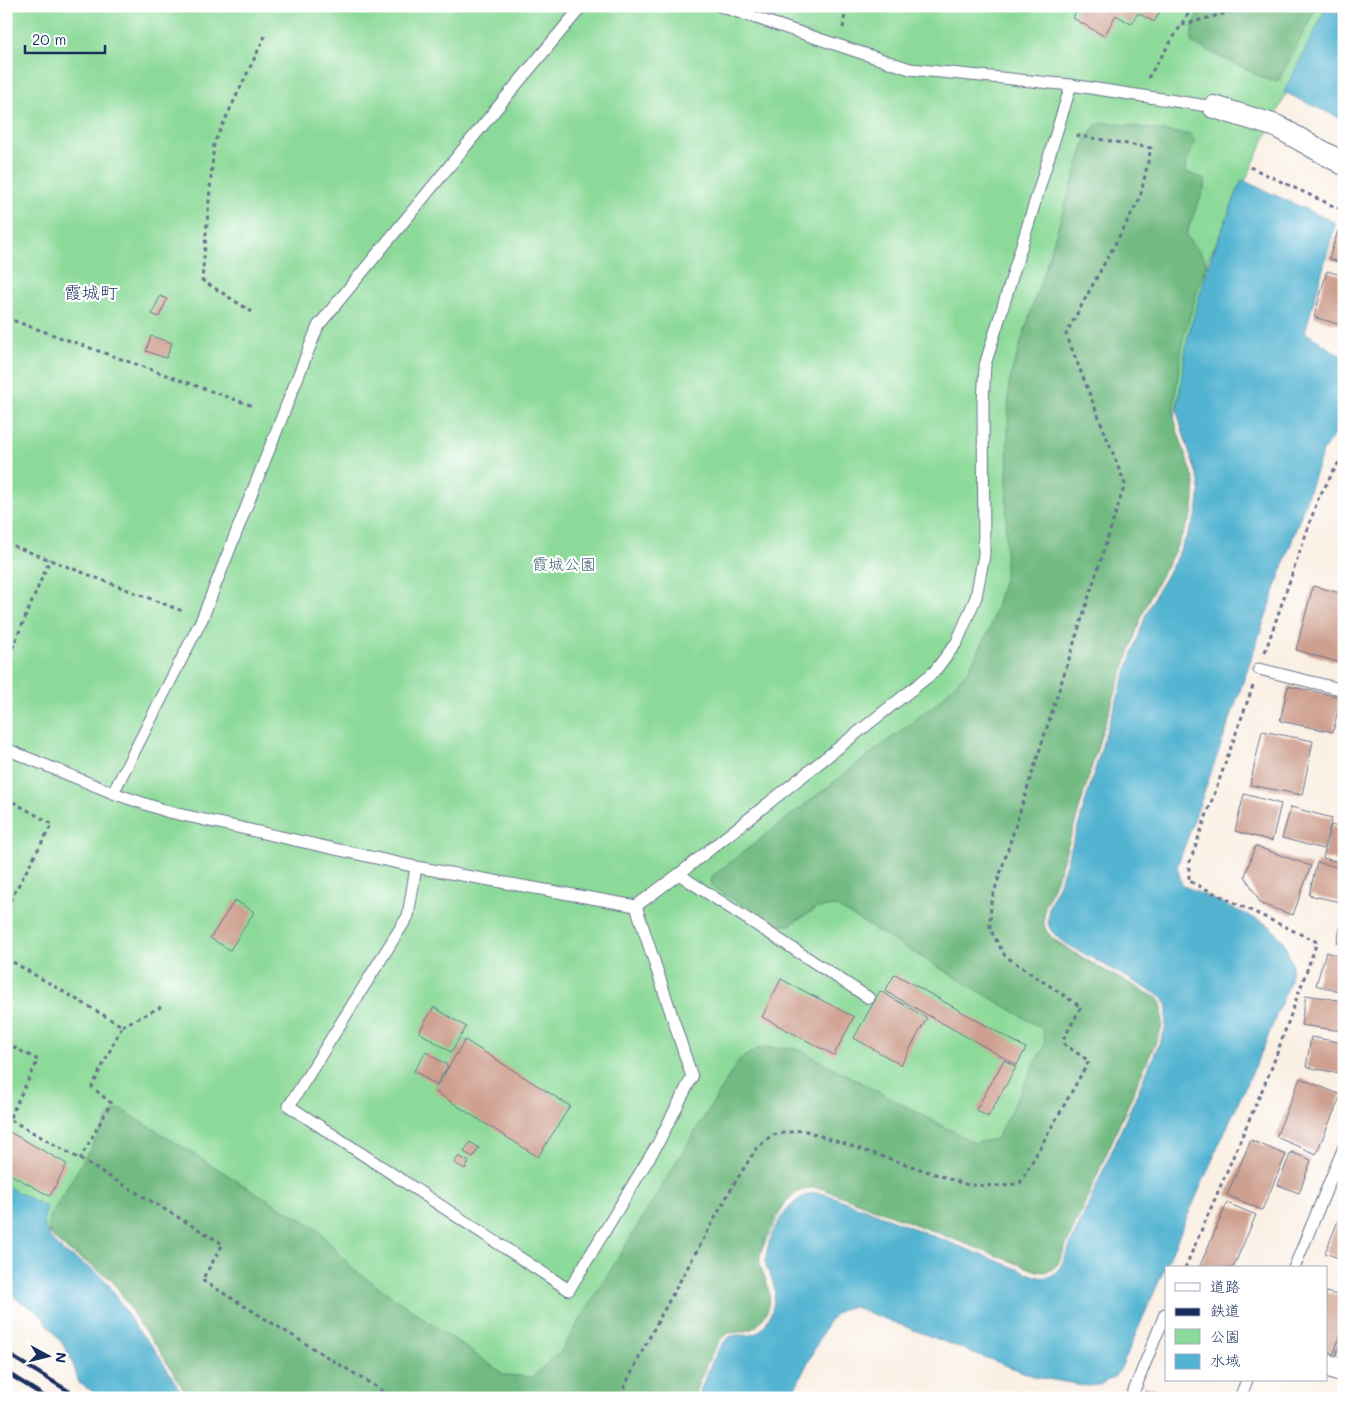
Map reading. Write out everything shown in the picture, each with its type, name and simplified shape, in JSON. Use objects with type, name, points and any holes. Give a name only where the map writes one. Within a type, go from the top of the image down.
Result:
[{"type":"street","points":[[1214,107],[1276,126],[1344,164]]},
{"type":"street","points":[[1328,1367],[1344,1371]]},
{"type":"lane","points":[[113,794],[202,619],[318,326],[582,6]]},
{"type":"lane","points":[[720,6],[910,69],[1071,85],[1214,107]]},
{"type":"lane","points":[[6,749],[113,794],[169,812],[416,867],[636,906],[934,672],[957,642],[976,597],[984,555],[983,403],[985,365],[1071,85]]},
{"type":"lane","points":[[1259,669],[1344,690]]},
{"type":"lane","points":[[416,867],[408,916],[289,1106],[569,1290],[657,1145],[692,1077],[636,906]]},
{"type":"lane","points":[[679,874],[869,998]]},
{"type":"lane","points":[[1295,1266],[1344,1147]]},
{"type":"lane","points":[[1131,1398],[1165,1314]]},
{"type":"lane","points":[[1240,1398],[1246,1382]]},
{"type":"path","points":[[1137,95],[1193,6]]},
{"type":"path","points":[[1182,25],[1252,6]]},
{"type":"path","points":[[252,312],[202,280],[214,143],[265,36]]},
{"type":"path","points":[[612,1398],[620,1395],[660,1317],[734,1184],[756,1149],[772,1135],[803,1130],[968,1185],[1004,1186],[1020,1183],[1089,1061],[1064,1044],[1063,1040],[1081,1007],[1005,956],[990,929],[991,902],[1125,484],[1066,334],[1140,198],[1151,148],[1057,132]]},
{"type":"path","points":[[1250,167],[1344,211]]},
{"type":"path","points":[[6,318],[253,406]]},
{"type":"path","points":[[1186,1266],[1272,1067],[1317,942],[1190,881],[1189,864],[1318,499],[1344,453]]},
{"type":"path","points":[[6,543],[202,619]]},
{"type":"path","points":[[6,663],[50,559]]},
{"type":"path","points":[[6,798],[52,824],[6,908]]},
{"type":"path","points":[[6,958],[122,1026]]},
{"type":"path","points":[[80,1159],[111,1103],[92,1087],[122,1026],[161,1007]]},
{"type":"path","points":[[6,1043],[38,1060],[9,1119],[222,1244],[202,1280],[394,1398]]},
{"type":"green space","name":"霞城公園","points":[[6,6],[1327,6],[1208,260],[1134,603],[1037,929],[1158,1004],[1054,1266],[813,1184],[792,1189],[704,1364],[689,1398],[251,1398],[111,1272],[6,1206]]},
{"type":"green space","points":[[1203,6],[1317,6],[1279,80],[1270,81],[1192,43],[1193,28]]},
{"type":"green space","points":[[1105,122],[1191,135],[1195,141],[1185,167],[1186,172],[1204,179],[1206,183],[1186,234],[1203,256],[1206,263],[1183,339],[1173,412],[1178,433],[1195,482],[1193,513],[1150,596],[1141,618],[1102,732],[1058,875],[1045,906],[1044,917],[1046,930],[1062,946],[1159,999],[1163,1018],[1162,1026],[1058,1264],[1047,1272],[1038,1271],[823,1189],[806,1188],[794,1194],[779,1211],[762,1245],[760,1265],[769,1295],[769,1305],[765,1315],[754,1328],[747,1331],[728,1333],[717,1344],[698,1384],[694,1398],[191,1398],[185,1392],[158,1348],[139,1324],[111,1279],[66,1249],[53,1238],[49,1231],[48,1225],[51,1215],[112,1112],[121,1109],[316,1228],[354,1270],[505,1375],[532,1377],[561,1351],[739,1060],[761,1047],[798,1049],[975,1143],[996,1139],[1045,1044],[1043,1029],[835,906],[817,908],[789,925],[775,925],[712,887],[711,877],[938,702],[969,669],[990,629],[1005,575],[1009,386],[1012,371],[1087,137],[1095,126]]},
{"type":"water","points":[[1325,11],[1344,13],[1344,120],[1284,92]]},
{"type":"water","points":[[1242,180],[1336,223],[1305,332],[1344,358],[1344,420],[1323,451],[1177,867],[1182,885],[1269,925],[1283,941],[1292,964],[1290,980],[1266,1042],[1120,1370],[1114,1377],[1099,1385],[1088,1386],[1036,1377],[850,1307],[832,1317],[827,1324],[790,1398],[698,1398],[711,1365],[725,1341],[734,1335],[755,1334],[760,1331],[770,1316],[775,1293],[766,1263],[770,1240],[788,1209],[805,1196],[815,1193],[826,1194],[1038,1277],[1052,1275],[1062,1264],[1165,1030],[1167,1017],[1166,1005],[1162,997],[1063,942],[1053,933],[1048,922],[1049,906],[1062,876],[1106,732],[1145,617],[1155,595],[1175,561],[1197,514],[1199,481],[1177,411],[1187,339],[1211,257]]},
{"type":"water","points":[[6,1186],[46,1207],[43,1224],[51,1239],[64,1252],[99,1274],[107,1282],[137,1329],[154,1348],[185,1398],[103,1398],[79,1383],[72,1361],[62,1343],[39,1313],[6,1292]]},
{"type":"building","points":[[1079,6],[1163,6],[1154,22],[1138,13],[1131,24],[1116,15],[1104,36],[1073,18]]},
{"type":"building","points":[[1338,231],[1344,233],[1344,264],[1329,259]]},
{"type":"building","points":[[1327,271],[1344,276],[1344,317],[1341,325],[1314,317]]},
{"type":"building","points":[[160,296],[167,299],[159,317],[152,314]]},
{"type":"building","points":[[151,336],[172,343],[166,358],[146,351]]},
{"type":"building","points":[[1313,586],[1344,594],[1344,664],[1296,650]]},
{"type":"building","points":[[1288,686],[1341,697],[1333,732],[1280,721]]},
{"type":"building","points":[[1262,731],[1313,741],[1302,795],[1250,785]]},
{"type":"building","points":[[1244,794],[1281,804],[1272,841],[1235,831]]},
{"type":"building","points":[[1291,807],[1332,818],[1323,849],[1282,838]]},
{"type":"building","points":[[1331,825],[1344,829],[1344,863],[1323,858]]},
{"type":"building","points":[[1255,846],[1311,866],[1293,915],[1261,904],[1245,876]]},
{"type":"building","points":[[1317,862],[1344,869],[1344,903],[1309,895]]},
{"type":"building","points":[[235,900],[254,912],[230,950],[210,938]]},
{"type":"building","points":[[1344,913],[1344,944],[1337,943]]},
{"type":"building","points":[[1326,952],[1344,957],[1344,986],[1342,993],[1316,985]]},
{"type":"building","points":[[895,974],[1026,1048],[1017,1065],[885,991]]},
{"type":"building","points":[[781,979],[854,1017],[834,1055],[762,1017]]},
{"type":"building","points":[[880,991],[927,1018],[901,1065],[854,1038]]},
{"type":"building","points":[[1306,995],[1344,1001],[1344,1017],[1341,1031],[1301,1025]]},
{"type":"building","points":[[434,1007],[466,1027],[451,1052],[419,1032]]},
{"type":"building","points":[[1311,1037],[1344,1043],[1344,1074],[1306,1067]]},
{"type":"building","points":[[465,1040],[570,1106],[538,1157],[434,1091]]},
{"type":"building","points":[[426,1052],[448,1066],[436,1085],[414,1071]]},
{"type":"building","points":[[1004,1060],[1016,1067],[988,1117],[976,1110]]},
{"type":"building","points":[[1300,1078],[1341,1095],[1316,1154],[1276,1137]]},
{"type":"building","points":[[6,1130],[67,1164],[50,1196],[6,1172]]},
{"type":"building","points":[[1251,1140],[1286,1155],[1262,1210],[1227,1195]]},
{"type":"building","points":[[470,1142],[479,1148],[473,1157],[464,1152]]},
{"type":"building","points":[[1291,1152],[1311,1160],[1299,1193],[1278,1185]]},
{"type":"building","points":[[459,1156],[469,1162],[465,1169],[454,1163]]},
{"type":"building","points":[[1227,1203],[1256,1215],[1234,1266],[1200,1266]]},
{"type":"building","points":[[1344,1206],[1344,1260],[1325,1253]]},
{"type":"building","points":[[1328,1293],[1344,1297],[1344,1324],[1334,1354],[1328,1352]]},
{"type":"building","points":[[1344,1333],[1344,1362],[1335,1359]]},
{"type":"building","points":[[1145,1391],[1173,1397],[1173,1398],[1143,1398]]},
{"type":"railway","points":[[6,1353],[80,1398]]},
{"type":"railway","points":[[6,1372],[47,1398]]},
{"type":"district","name":"霞城町","points":[[91,293]]}]
